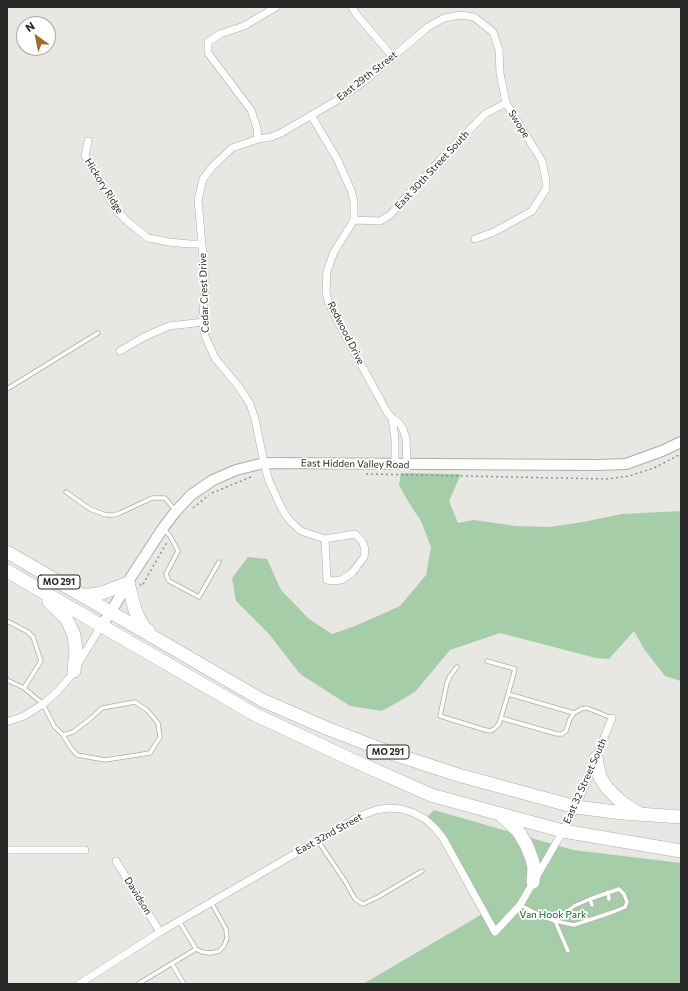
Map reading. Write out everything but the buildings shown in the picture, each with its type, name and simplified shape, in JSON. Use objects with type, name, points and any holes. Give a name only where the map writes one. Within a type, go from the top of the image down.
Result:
[{"type":"highway","name":"MO 291","points":[[7,552],[262,700],[326,728],[391,753],[458,774],[576,806],[639,814],[681,817]]},
{"type":"highway","name":"MO 291","points":[[7,571],[254,714],[329,750],[432,795],[563,831],[681,851]]},
{"type":"highway","points":[[81,595],[102,593],[130,580],[135,610],[139,619],[144,628],[161,641]]},
{"type":"highway","points":[[28,584],[53,605],[69,624],[74,635],[76,650],[74,671]]},
{"type":"highway","points":[[596,758],[600,777],[607,788],[620,801],[639,814]]},
{"type":"highway","points":[[501,814],[518,831],[526,844],[534,868],[533,882]]},
{"type":"main road","name":"East Hidden Valley Road","points":[[101,626],[163,528],[176,511],[191,496],[213,480],[236,470],[395,464],[626,464],[662,451],[681,442]]},
{"type":"street","points":[[258,139],[257,128],[251,110],[208,53],[208,42],[220,34],[244,26],[276,7]]},
{"type":"street","points":[[352,7],[356,14],[393,57]]},
{"type":"street","name":"East 29th Street","points":[[258,139],[272,137],[339,99],[362,83],[428,27],[444,18],[460,15],[474,17]]},
{"type":"street","name":"Swope","points":[[474,17],[493,32],[499,50],[500,73],[506,103],[542,161],[546,180],[546,189],[532,211],[494,232],[475,239]]},
{"type":"street","name":"East 30th Street South","points":[[354,220],[380,221],[390,215],[440,160],[485,114],[506,103]]},
{"type":"street","points":[[311,115],[337,159],[351,190],[354,202],[354,220]]},
{"type":"street","name":"Cedar Crest Drive","points":[[258,139],[232,148],[213,166],[203,179],[198,200],[204,281],[203,316],[205,336],[215,358],[239,387],[250,404],[255,419],[265,468],[269,481],[282,509],[290,521],[301,531],[325,539]]},
{"type":"street","name":"Hickory Ridge","points":[[88,141],[85,156],[119,213],[128,222],[148,238],[169,242],[202,244]]},
{"type":"street","name":"Redwood Drive","points":[[354,220],[334,252],[327,271],[326,292],[328,301],[339,324],[387,412],[398,422],[405,433],[407,464]]},
{"type":"street","points":[[120,351],[144,337],[170,326],[204,322]]},
{"type":"street","name":"Redwood Drive","points":[[392,418],[395,439],[395,464]]},
{"type":"street","points":[[355,534],[362,541],[365,549],[364,558],[352,573],[341,580],[327,580],[325,539],[355,534]]},
{"type":"street","points":[[7,722],[24,716],[57,692],[74,671],[101,626]]},
{"type":"street","name":"East 32 Street South","points":[[544,863],[576,806],[612,718]]},
{"type":"street","name":"East 32nd Street","points":[[79,984],[160,932],[211,902],[360,816],[376,810],[389,808],[402,809],[425,819],[435,828],[443,838],[495,932],[520,905],[544,863]]},
{"type":"street","points":[[7,850],[85,850]]},
{"type":"street","name":"Davidson","points":[[116,861],[160,932]]},
{"type":"lane","points":[[7,389],[98,333]]},
{"type":"lane","points":[[66,492],[90,510],[106,515],[120,513],[152,498],[165,498],[176,511]]},
{"type":"lane","points":[[163,528],[170,536],[178,551],[166,574],[169,580],[199,597],[219,562]]},
{"type":"lane","points":[[7,621],[28,632],[33,637],[40,661],[24,688]]},
{"type":"lane","points":[[457,667],[447,683],[440,716],[490,731],[494,730],[498,724],[515,669],[487,661]]},
{"type":"lane","points":[[7,680],[24,688],[42,704],[54,726],[64,735],[71,748],[77,755],[106,760],[150,753],[160,737],[158,723],[148,711],[134,702],[102,708],[73,732],[64,735]]},
{"type":"lane","points":[[508,694],[574,712]]},
{"type":"lane","points":[[500,718],[557,734],[562,734],[566,731],[574,712],[581,709],[587,708],[612,718]]},
{"type":"lane","points":[[318,840],[345,881],[354,899],[363,904],[378,897],[422,871]]},
{"type":"lane","points":[[520,905],[555,921],[574,925],[624,907],[626,902],[624,894],[619,889],[590,899],[574,906],[555,921]]},
{"type":"lane","points":[[608,892],[609,899]]},
{"type":"lane","points":[[599,896],[601,901]]},
{"type":"lane","points":[[590,899],[592,904]]},
{"type":"lane","points":[[179,921],[196,949],[211,954],[218,951],[224,946],[227,938],[226,929],[211,902]]},
{"type":"lane","points":[[581,903],[582,908]]},
{"type":"lane","points":[[611,907],[613,912]]},
{"type":"lane","points":[[604,910],[606,914]]},
{"type":"lane","points":[[594,913],[596,918]]},
{"type":"lane","points":[[585,916],[586,921]]},
{"type":"lane","points":[[555,921],[568,951]]},
{"type":"lane","points":[[138,984],[196,949]]},
{"type":"lane","points":[[172,964],[184,984]]},
{"type":"path","points":[[360,474],[607,479],[629,476],[654,468],[681,454]]},
{"type":"path","points":[[190,510],[211,493],[250,477],[265,468]]},
{"type":"path","points":[[130,580],[142,586],[170,536]]},
{"type":"green space","points":[[401,473],[461,474],[449,501],[458,523],[474,520],[516,526],[549,527],[622,514],[681,511],[681,681],[665,676],[644,649],[634,631],[609,659],[596,658],[500,633],[450,650],[415,692],[382,711],[350,706],[300,674],[269,634],[236,601],[232,578],[248,557],[267,559],[281,590],[309,619],[332,634],[355,626],[400,606],[426,575],[431,547],[421,521],[399,485]]},
{"type":"green space","name":"Van Hook Park","points":[[434,810],[573,850],[681,863],[681,984],[363,984],[484,913],[443,838],[425,819]]}]
